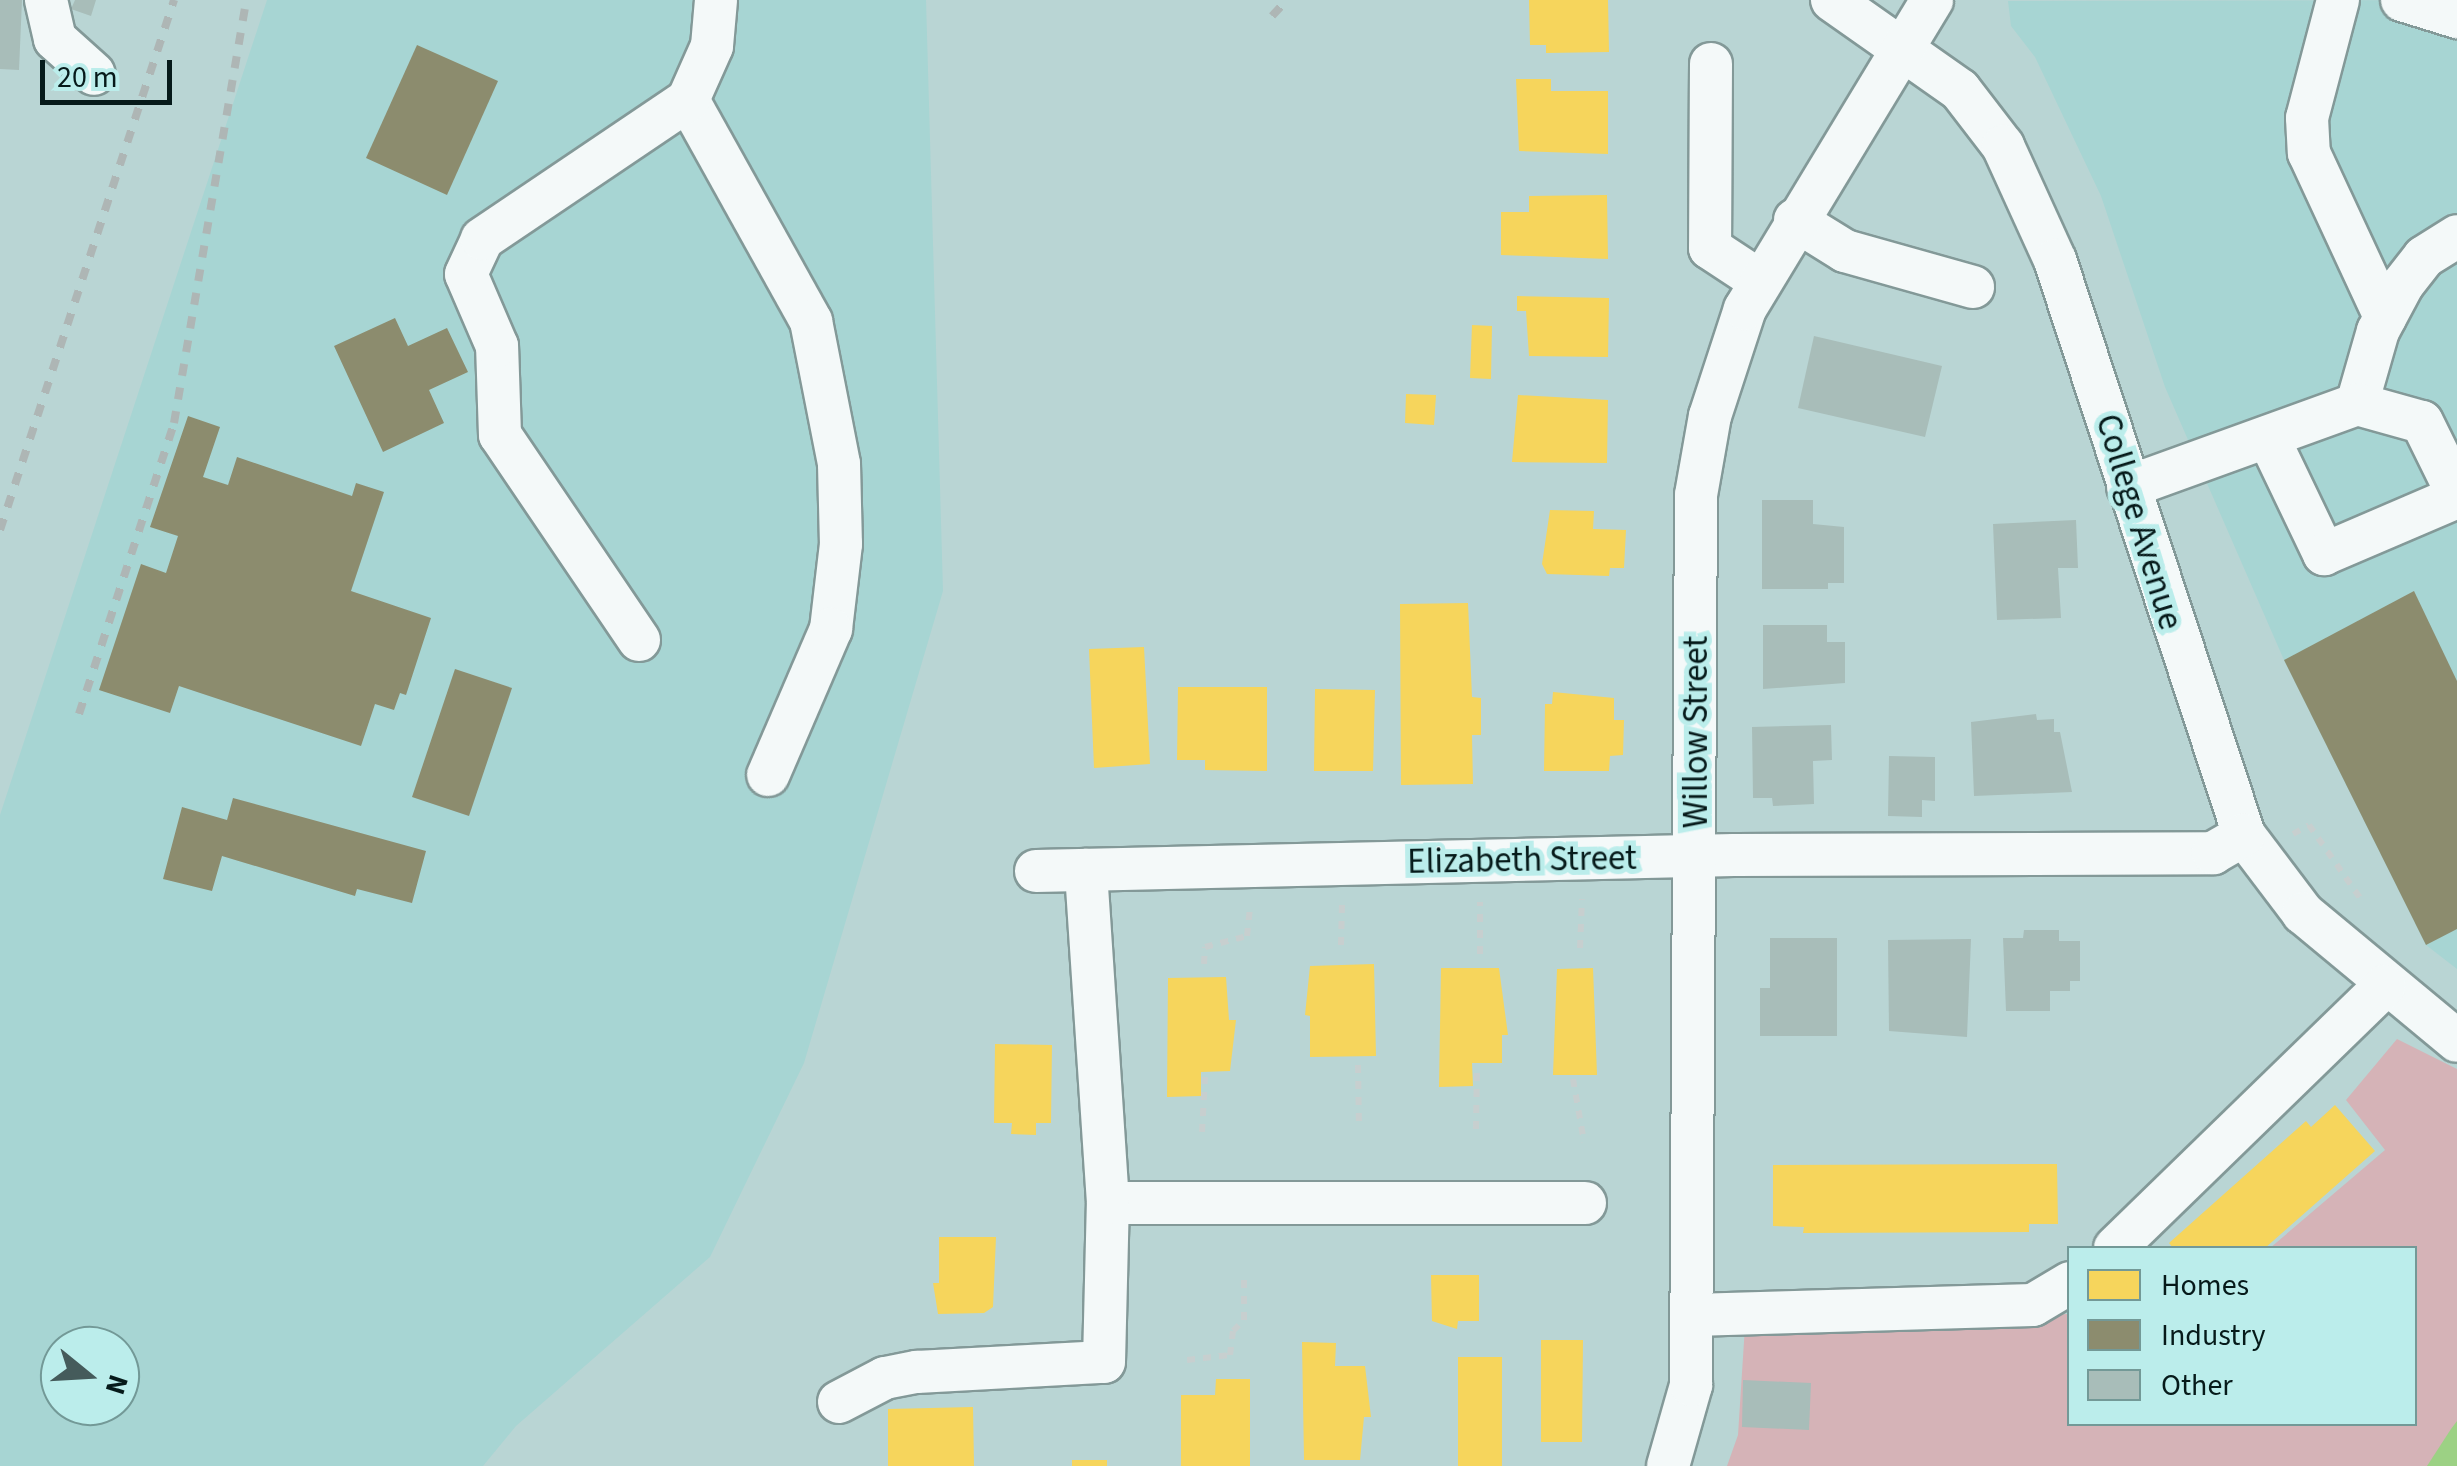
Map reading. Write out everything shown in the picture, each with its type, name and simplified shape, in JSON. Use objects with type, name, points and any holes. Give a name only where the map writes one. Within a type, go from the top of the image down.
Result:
[{"type":"street","points":[[46,0],[55,39],[94,74]]},
{"type":"street","points":[[639,640],[500,435],[498,346],[466,274],[482,239],[688,100],[712,46],[716,0]]},
{"type":"street","name":"College Avenue","points":[[1832,0],[1906,46],[1960,90],[2002,146],[2055,260],[2244,835],[2302,913],[2384,986],[2457,1041]]},
{"type":"street","name":"Willow Street","points":[[1668,1466],[1691,1385],[1696,495],[1710,416],[1760,281],[1932,0]]},
{"type":"street","points":[[2338,0],[2308,118],[2309,152],[2385,317]]},
{"type":"street","points":[[2402,0],[2457,17]]},
{"type":"street","points":[[1712,64],[1710,248],[1760,281]]},
{"type":"street","points":[[688,100],[811,321],[839,464],[842,544],[830,630],[768,775]]},
{"type":"street","points":[[1795,220],[1844,250],[1973,286]]},
{"type":"street","points":[[2357,404],[2385,317],[2424,258],[2457,236]]},
{"type":"street","points":[[2128,487],[2357,404],[2422,422],[2457,495],[2324,554],[2268,437]]},
{"type":"street","name":"Elizabeth Street","points":[[1036,871],[1696,857],[2213,854],[2244,835]]},
{"type":"street","points":[[839,1402],[884,1378],[917,1372],[1104,1362],[1108,1203],[1086,870]]},
{"type":"street","points":[[2117,1246],[2384,986]]},
{"type":"street","points":[[1108,1203],[1585,1203]]},
{"type":"street","points":[[1692,1315],[2033,1305],[2067,1285]]},
{"type":"path","points":[[2299,831],[2309,825]]},
{"type":"path","points":[[1204,964],[1205,947],[1247,936],[1248,866]]},
{"type":"path","points":[[1358,1065],[1358,1128]]},
{"type":"path","points":[[1476,1129],[1477,1068]]},
{"type":"path","points":[[1202,1132],[1205,1076]]},
{"type":"path","points":[[1573,1079],[1584,1142]]},
{"type":"path","points":[[1187,1360],[1230,1355],[1233,1332],[1244,1320],[1244,1272]]},
{"type":"shaded area","points":[[267,0],[926,0],[943,591],[804,1063],[710,1257],[516,1426],[483,1466],[0,1466],[0,815]]},
{"type":"shaded area","points":[[2457,0],[2457,969],[2426,945],[2284,660],[2165,387],[2101,196],[2035,57],[2011,26],[2008,1]]},
{"type":"shaded area","points":[[2397,1039],[2457,1069],[2457,1466],[1727,1466],[1738,1435],[1745,1326],[2067,1314],[2067,1426],[2417,1426],[2417,1246],[2272,1246],[2385,1150],[2346,1100]]},
{"type":"shaded area","points":[[2457,1421],[2457,1466],[2427,1466],[2451,1429]]},
{"type":"building: Homes","points":[[1529,0],[1608,0],[1609,52],[1546,53],[1546,45],[1530,45]]},
{"type":"building: Homes","points":[[1516,79],[1551,79],[1551,91],[1608,91],[1608,154],[1519,151]]},
{"type":"building: Homes","points":[[1607,195],[1608,259],[1501,255],[1501,212],[1529,212],[1529,196]]},
{"type":"building: Homes","points":[[1517,296],[1609,298],[1608,357],[1529,356],[1526,311],[1517,311]]},
{"type":"building: Homes","points":[[1472,325],[1492,326],[1491,379],[1470,378]]},
{"type":"building: Homes","points":[[1406,394],[1436,395],[1434,425],[1405,423]]},
{"type":"building: Homes","points":[[1518,395],[1608,400],[1607,463],[1512,462]]},
{"type":"building: Homes","points":[[1550,510],[1594,511],[1593,529],[1626,530],[1624,568],[1610,568],[1609,576],[1547,574],[1542,564]]},
{"type":"building: Homes","points":[[1468,603],[1472,697],[1481,698],[1481,735],[1472,735],[1473,784],[1401,785],[1400,604]]},
{"type":"building: Homes","points":[[1144,647],[1150,764],[1094,768],[1089,649]]},
{"type":"building: Homes","points":[[1178,687],[1267,687],[1267,771],[1205,770],[1205,760],[1177,760]]},
{"type":"building: Homes","points":[[1315,689],[1375,690],[1373,771],[1314,771]]},
{"type":"building: Homes","points":[[1553,692],[1614,698],[1614,720],[1624,720],[1623,755],[1610,756],[1609,771],[1544,771],[1545,704],[1552,704]]},
{"type":"building: Homes","points":[[1374,964],[1376,1056],[1310,1057],[1310,1016],[1305,1015],[1310,966]]},
{"type":"building: Homes","points":[[1441,968],[1499,968],[1508,1035],[1502,1035],[1502,1063],[1472,1063],[1473,1086],[1439,1087]]},
{"type":"building: Homes","points":[[1593,968],[1597,1075],[1553,1075],[1557,969]]},
{"type":"building: Homes","points":[[1226,977],[1229,1020],[1236,1020],[1230,1071],[1201,1072],[1201,1096],[1167,1097],[1168,978]]},
{"type":"building: Homes","points":[[995,1044],[1052,1045],[1051,1123],[1036,1123],[1036,1135],[1011,1134],[1012,1123],[994,1123]]},
{"type":"building: Homes","points":[[2335,1105],[2375,1151],[2267,1246],[2171,1246],[2169,1243],[2306,1121],[2311,1127]]},
{"type":"building: Homes","points":[[2057,1164],[2058,1224],[2029,1224],[2029,1232],[1803,1233],[1804,1227],[1773,1226],[1773,1165]]},
{"type":"building: Homes","points":[[939,1237],[996,1237],[993,1307],[984,1313],[938,1314],[933,1283],[939,1283]]},
{"type":"building: Homes","points":[[1431,1275],[1479,1275],[1479,1321],[1458,1321],[1457,1329],[1432,1321]]},
{"type":"building: Homes","points":[[1541,1340],[1583,1340],[1582,1442],[1541,1442]]},
{"type":"building: Homes","points":[[1302,1342],[1336,1343],[1335,1366],[1365,1366],[1371,1417],[1364,1417],[1360,1460],[1304,1460]]},
{"type":"building: Homes","points":[[1458,1357],[1502,1357],[1502,1466],[1458,1466]]},
{"type":"building: Homes","points":[[1216,1379],[1250,1379],[1250,1466],[1181,1466],[1181,1395],[1215,1395]]},
{"type":"building: Homes","points":[[973,1407],[974,1466],[888,1466],[888,1409]]},
{"type":"building: Homes","points":[[1072,1460],[1107,1460],[1107,1466],[1072,1466]]},
{"type":"building: Industry","points":[[417,45],[498,81],[447,195],[366,158]]},
{"type":"building: Industry","points":[[395,318],[408,346],[447,328],[468,372],[429,390],[444,423],[383,452],[334,346]]},
{"type":"building: Industry","points":[[188,416],[220,427],[203,477],[228,485],[237,457],[352,496],[356,483],[384,492],[351,591],[431,618],[406,695],[400,693],[394,710],[375,704],[361,746],[179,686],[170,713],[99,690],[141,564],[166,573],[178,536],[150,527]]},
{"type":"building: Industry","points":[[2414,591],[2457,681],[2457,929],[2426,945],[2284,660]]},
{"type":"building: Industry","points":[[455,669],[512,688],[469,816],[412,797]]},
{"type":"building: Industry","points":[[233,798],[426,851],[412,903],[357,889],[355,896],[222,856],[212,891],[163,879],[182,807],[227,820]]},
{"type":"building: Other","points":[[0,0],[22,0],[19,70],[0,69]]},
{"type":"building: Other","points":[[75,0],[96,0],[91,16],[71,9]]},
{"type":"building: Other","points":[[1814,336],[1942,366],[1925,437],[1798,408]]},
{"type":"building: Other","points":[[1762,500],[1813,500],[1813,524],[1844,527],[1844,583],[1828,583],[1828,589],[1762,589]]},
{"type":"building: Other","points":[[2076,520],[2078,568],[2058,568],[2061,618],[1997,620],[1993,524]]},
{"type":"building: Other","points":[[1763,625],[1827,625],[1827,642],[1845,642],[1845,683],[1763,689]]},
{"type":"building: Other","points":[[2036,714],[2037,720],[2054,719],[2054,732],[2060,732],[2072,792],[1974,796],[1971,722]]},
{"type":"building: Other","points":[[1831,725],[1832,760],[1813,761],[1814,804],[1773,806],[1772,798],[1753,798],[1752,727]]},
{"type":"building: Other","points":[[1889,756],[1935,757],[1935,801],[1922,800],[1922,817],[1888,816]]},
{"type":"building: Other","points":[[2024,930],[2059,930],[2059,941],[2080,941],[2080,981],[2070,981],[2070,991],[2050,991],[2050,1011],[2006,1011],[2003,938],[2023,938]]},
{"type":"building: Other","points":[[1770,938],[1837,938],[1837,1036],[1760,1036],[1760,988],[1770,988]]},
{"type":"building: Other","points":[[1971,939],[1967,1037],[1889,1031],[1888,940]]},
{"type":"building: Other","points":[[1743,1380],[1811,1383],[1809,1430],[1742,1427]]},
{"type":"railway","points":[[0,530],[174,0]]},
{"type":"railway","points":[[79,714],[174,423],[246,0]]},
{"type":"railway","points":[[1272,16],[1287,0]]}]
